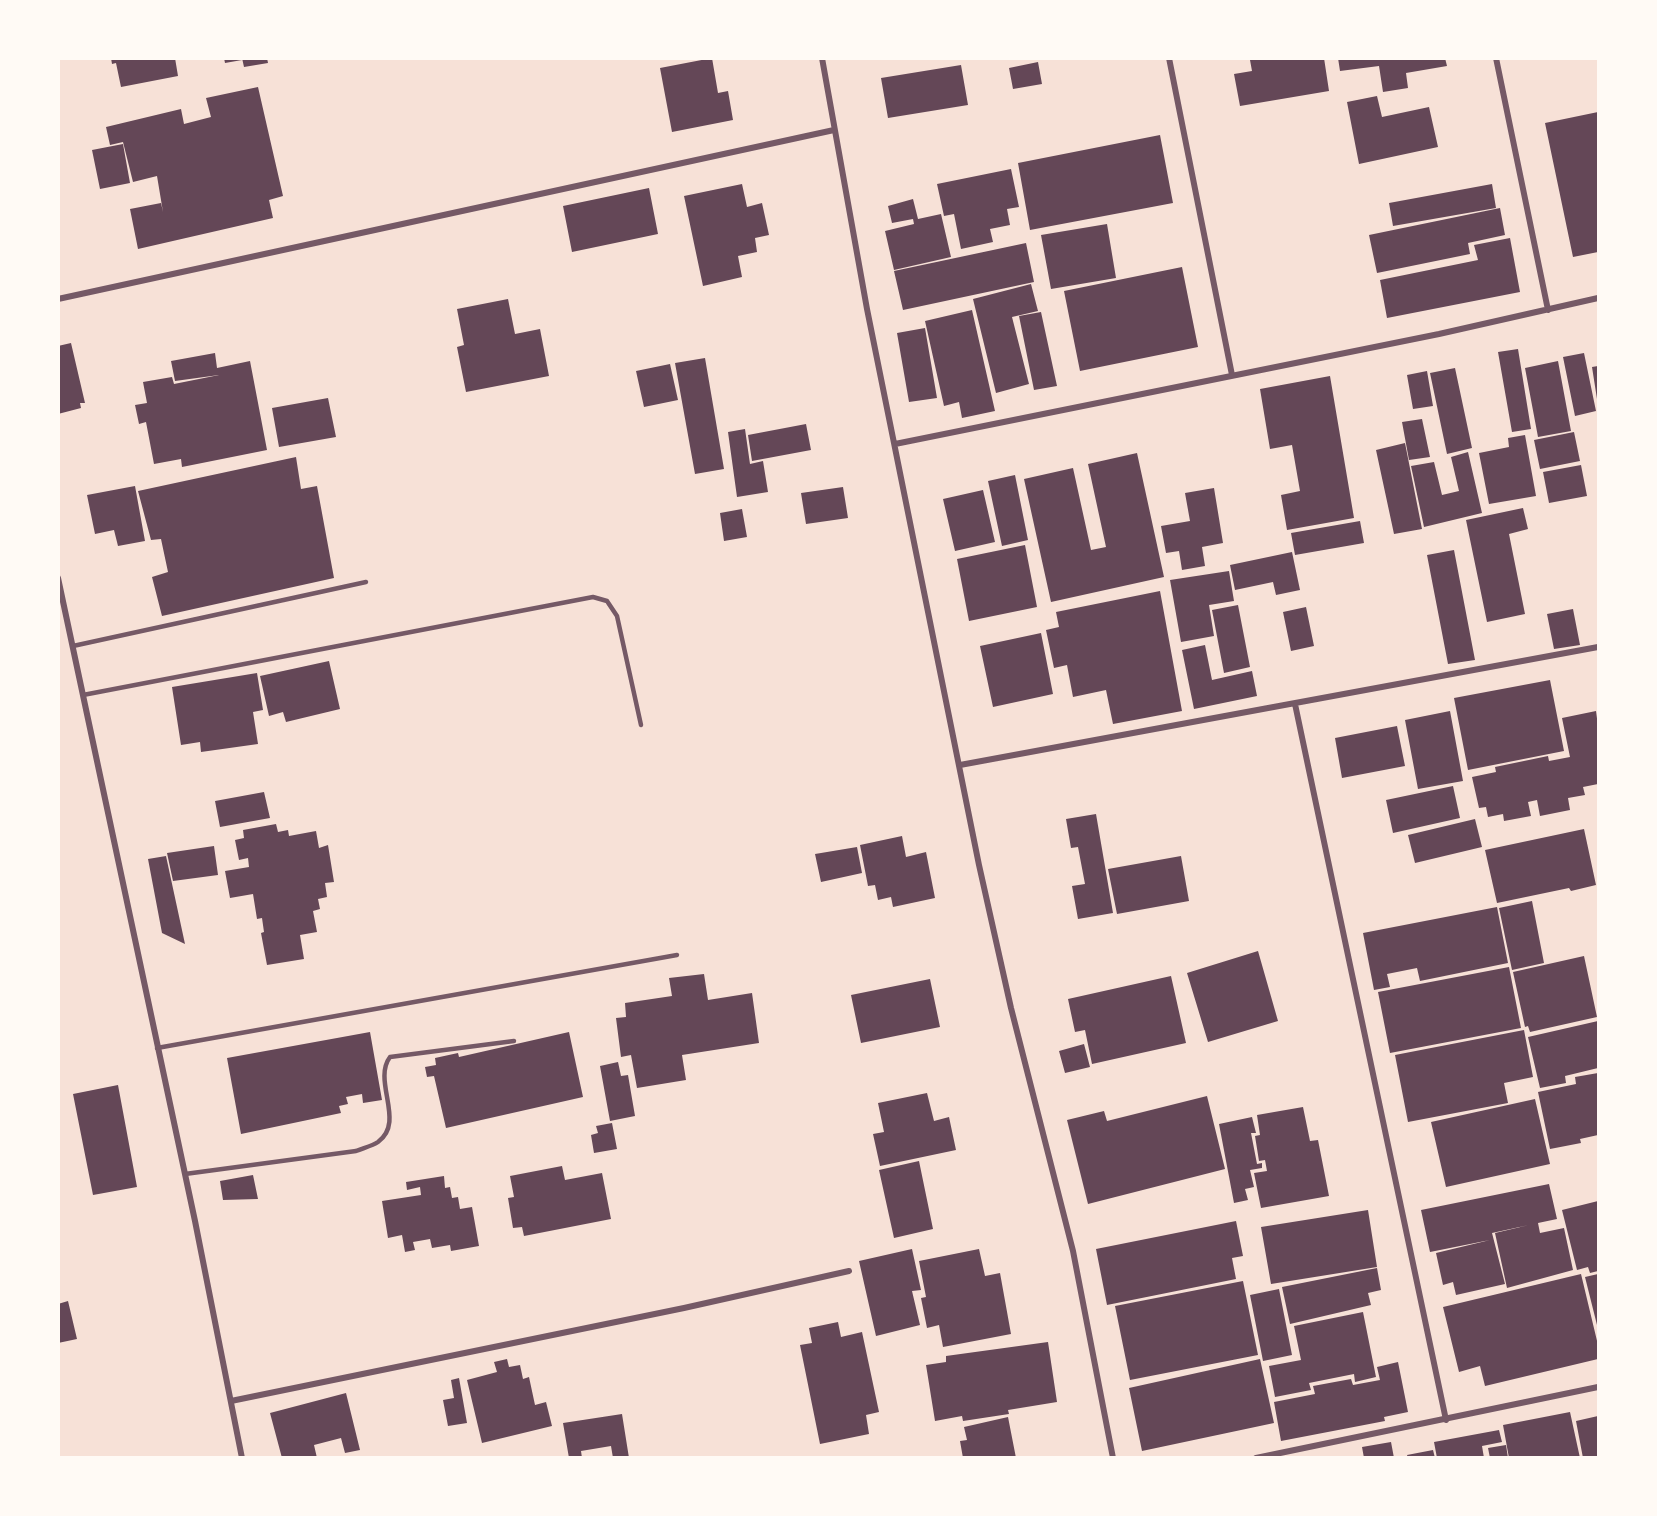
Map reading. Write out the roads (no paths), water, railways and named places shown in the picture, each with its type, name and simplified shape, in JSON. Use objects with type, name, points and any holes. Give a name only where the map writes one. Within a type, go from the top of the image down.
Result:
[{"type":"street","points":[[822,58],[867,309],[960,765],[1009,997],[1073,1251],[1113,1458]]},
{"type":"street","points":[[1169,58],[1232,375]]},
{"type":"street","points":[[1496,58],[1548,309]]},
{"type":"street","points":[[58,299],[834,130]]},
{"type":"street","points":[[895,444],[1599,298]]},
{"type":"street","points":[[58,578],[242,1458]]},
{"type":"street","points":[[960,765],[1599,647]]},
{"type":"street","points":[[1295,704],[1446,1420]]},
{"type":"street","points":[[231,1401],[684,1308],[849,1270]]},
{"type":"street","points":[[1256,1458],[1599,1387]]},
{"type":"lane","points":[[73,646],[366,582]]},
{"type":"lane","points":[[84,695],[593,597],[607,601],[617,616],[641,725]]},
{"type":"lane","points":[[157,1048],[676,955]]},
{"type":"lane","points":[[184,1174],[356,1151],[380,1141],[391,1120],[383,1077],[383,1066],[390,1057],[514,1041]]}]
